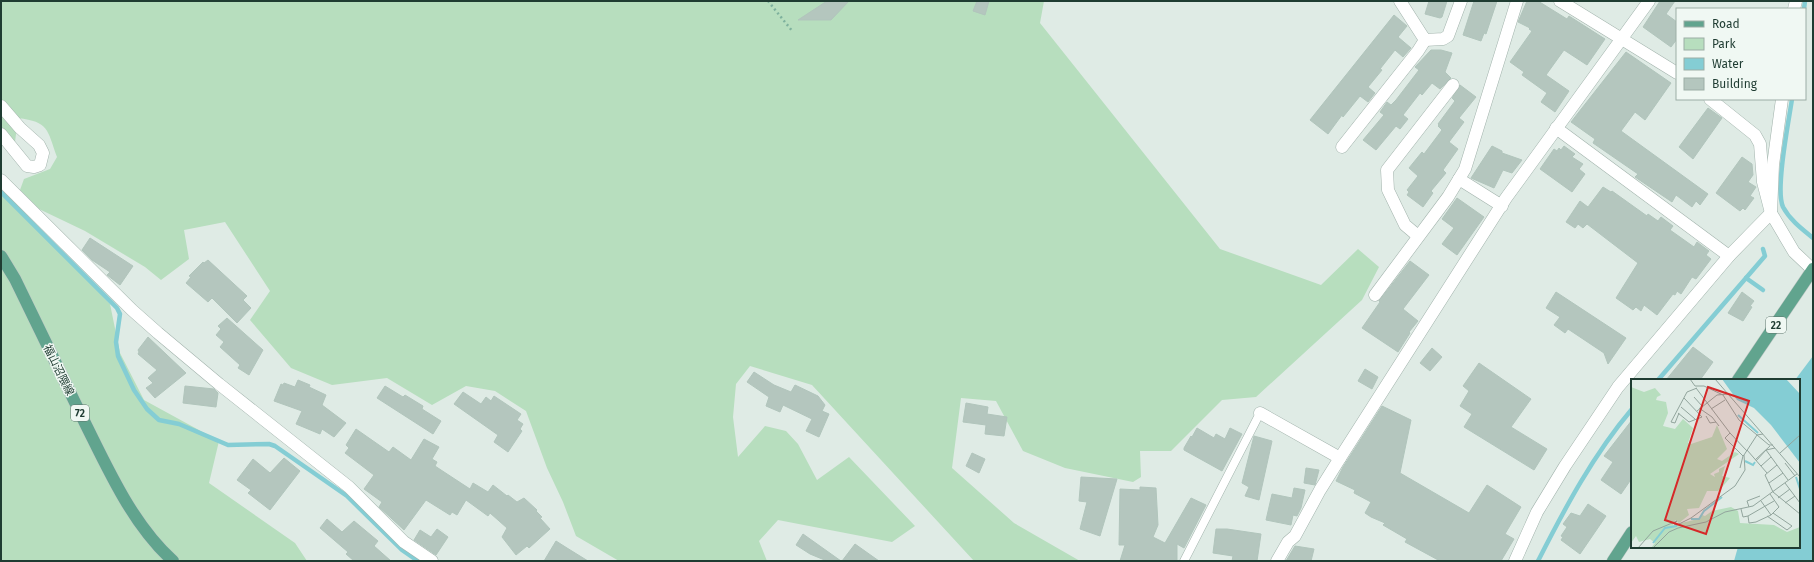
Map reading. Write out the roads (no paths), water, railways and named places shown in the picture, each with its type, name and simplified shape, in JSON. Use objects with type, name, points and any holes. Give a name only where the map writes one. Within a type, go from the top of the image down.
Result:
[{"type":"main road","name":"福山沼隈線","points":[[1,256],[15,279],[106,466],[137,518],[173,561]]},
{"type":"main road","name":"22","points":[[1739,379],[1813,270]]},
{"type":"main road","points":[[1613,561],[1631,534]]},
{"type":"street","points":[[1400,1],[1425,40]]},
{"type":"street","points":[[1425,40],[1444,39],[1448,36],[1461,1]]},
{"type":"street","points":[[1375,295],[1448,196],[1465,169],[1517,1]]},
{"type":"street","points":[[1560,1],[1676,72]]},
{"type":"street","points":[[1277,561],[1288,542],[1295,536],[1320,490],[1340,458],[1502,206],[1556,128],[1649,1]]},
{"type":"street","points":[[1342,147],[1418,51],[1425,40]]},
{"type":"street","points":[[1418,236],[1404,225],[1388,190],[1387,170],[1453,84]]},
{"type":"street","points":[[1711,100],[1755,135],[1760,144],[1763,182],[1771,213],[1794,252],[1813,270]]},
{"type":"street","points":[[1515,561],[1537,512],[1565,466],[1618,387],[1729,256],[1771,213],[1773,165],[1782,100]]},
{"type":"street","points":[[1,106],[20,128],[39,145],[43,153],[40,164],[34,167],[27,166],[1,134]]},
{"type":"street","points":[[1556,128],[1729,256]]},
{"type":"street","points":[[1459,179],[1502,206]]},
{"type":"street","points":[[1,180],[126,304],[158,333],[219,384],[349,487],[404,542],[432,561]]},
{"type":"street","points":[[1260,413],[1340,458]]},
{"type":"lane","points":[[1184,561],[1260,413]]},
{"type":"water","points":[[1813,356],[1813,561],[1734,561],[1738,548],[1800,548],[1800,379],[1796,379]]},
{"type":"waterway","points":[[1804,8],[1805,1]]},
{"type":"waterway","points":[[1792,100],[1782,171],[1781,198],[1783,207],[1789,216],[1813,238]]},
{"type":"waterway","points":[[1,192],[117,308],[120,314],[116,342],[118,356],[134,390],[147,409],[159,420],[179,424],[228,445],[269,444],[275,446],[347,496],[402,550],[418,561]]},
{"type":"waterway","points":[[1659,379],[1765,256],[1763,249]]},
{"type":"waterway","points":[[1746,278],[1763,290]]},
{"type":"waterway","points":[[1538,561],[1580,482],[1592,463],[1631,410]]}]
